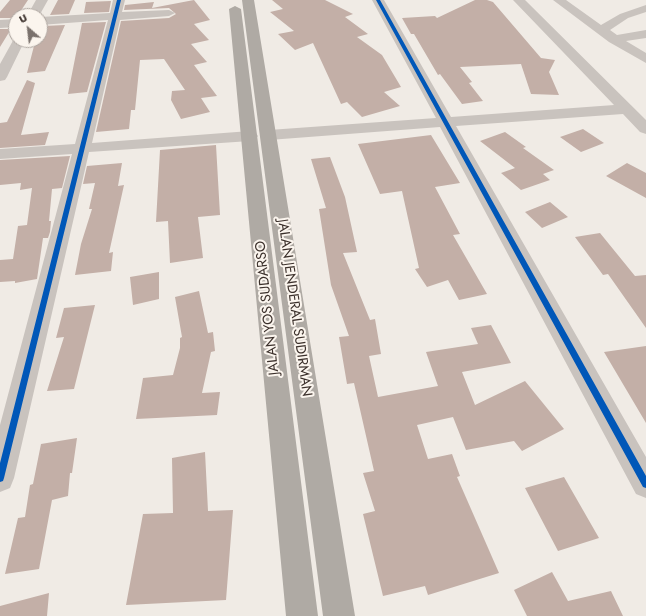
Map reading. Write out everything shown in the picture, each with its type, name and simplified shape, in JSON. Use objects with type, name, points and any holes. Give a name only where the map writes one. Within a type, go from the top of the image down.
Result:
[{"type":"highway","name":"JALAN YOS SUDARSO","points":[[234,0],[260,136],[302,616]]},
{"type":"highway","name":"JALAN JENDERAL SUDIRMAN","points":[[248,0],[260,136],[339,616]]},
{"type":"street","points":[[378,0],[646,484]]},
{"type":"street","points":[[519,0],[646,129]]},
{"type":"street","points":[[559,0],[614,39],[646,59]]},
{"type":"street","points":[[0,478],[117,8]]},
{"type":"street","points":[[48,20],[117,8],[168,13]]},
{"type":"street","points":[[601,30],[624,16],[646,8]]},
{"type":"street","points":[[614,39],[646,34]]},
{"type":"street","points":[[0,77],[15,48]]},
{"type":"street","points":[[0,154],[626,109]]},
{"type":"building","points":[[10,0],[28,0],[23,8],[8,8],[8,18],[0,18],[0,12]]},
{"type":"building","points":[[58,0],[75,0],[69,14],[50,15]]},
{"type":"building","points":[[194,0],[210,20],[194,24],[209,40],[191,44],[207,62],[194,65],[217,96],[201,98],[210,112],[181,119],[171,100],[172,91],[185,90],[164,59],[140,60],[135,110],[131,110],[129,129],[96,132],[121,21],[169,18],[176,14],[169,8],[124,10],[125,5],[154,2],[152,8]]},
{"type":"building","points":[[272,0],[325,0],[353,14],[345,17],[368,34],[357,37],[382,55],[401,87],[384,92],[400,106],[362,117],[347,102],[341,104],[313,43],[295,50],[278,34],[294,31],[270,12],[283,9]]},
{"type":"building","points":[[475,0],[487,0],[493,2],[541,58],[555,60],[549,72],[559,95],[531,94],[521,64],[460,67],[472,82],[469,83],[483,101],[462,104],[440,74],[438,75],[414,34],[411,34],[402,18],[435,16],[437,18]]},
{"type":"building","points":[[111,1],[109,12],[84,13],[86,2]]},
{"type":"building","points":[[106,22],[87,92],[68,94],[82,23]]},
{"type":"building","points":[[65,25],[45,71],[27,73],[33,48],[48,48],[48,26]]},
{"type":"building","points":[[0,29],[8,29],[8,34],[0,47]]},
{"type":"building","points":[[27,80],[35,83],[21,135],[49,132],[45,145],[0,148],[0,123],[7,122]]},
{"type":"building","points":[[583,129],[604,143],[581,152],[560,137]]},
{"type":"building","points":[[505,132],[526,147],[523,148],[554,170],[543,174],[550,180],[521,190],[501,173],[515,168],[480,141]]},
{"type":"building","points":[[431,135],[460,183],[435,187],[460,234],[453,235],[487,294],[459,300],[448,280],[427,287],[415,269],[419,268],[402,191],[380,194],[358,144]]},
{"type":"building","points":[[216,145],[220,215],[198,217],[203,258],[170,263],[168,221],[156,222],[160,150]]},
{"type":"building","points":[[70,156],[62,188],[52,189],[49,221],[51,221],[50,232],[48,238],[43,238],[37,279],[15,283],[15,281],[0,282],[0,260],[13,259],[18,226],[27,225],[32,188],[20,190],[21,183],[0,185],[0,160]]},
{"type":"building","points":[[330,157],[345,197],[357,252],[343,253],[370,320],[375,319],[381,354],[369,356],[378,397],[438,386],[426,352],[478,344],[471,328],[491,325],[511,363],[462,372],[475,405],[525,381],[564,429],[522,451],[514,441],[466,450],[453,417],[417,425],[428,459],[452,454],[460,476],[457,477],[499,573],[428,595],[425,586],[383,596],[363,514],[375,511],[363,473],[374,471],[354,383],[347,384],[339,337],[349,336],[331,285],[319,209],[326,208],[311,159]]},
{"type":"building","points":[[122,163],[118,186],[124,185],[109,253],[113,252],[111,271],[75,275],[81,244],[92,209],[89,209],[95,183],[83,184],[87,166]]},
{"type":"building","points":[[627,163],[646,173],[646,198],[606,176]]},
{"type":"building","points":[[550,202],[568,217],[542,228],[525,212]]},
{"type":"building","points":[[600,233],[635,276],[646,275],[646,328],[608,274],[603,275],[575,237]]},
{"type":"building","points":[[159,272],[159,299],[133,305],[130,277]]},
{"type":"building","points":[[199,291],[208,333],[213,332],[215,351],[211,352],[202,393],[220,392],[217,415],[136,419],[143,378],[173,375],[180,348],[180,338],[182,337],[175,297]]},
{"type":"building","points":[[95,305],[74,389],[47,391],[64,337],[56,338],[64,308]]},
{"type":"building","points":[[646,346],[646,423],[604,352]]},
{"type":"building","points":[[77,438],[72,473],[70,473],[68,496],[52,500],[39,569],[5,574],[18,518],[25,517],[30,485],[33,484],[41,444]]},
{"type":"building","points":[[205,452],[208,511],[233,510],[226,600],[126,605],[143,514],[173,513],[172,458]]},
{"type":"building","points":[[564,477],[599,538],[558,551],[525,488]]},
{"type":"building","points":[[552,572],[568,601],[611,591],[623,616],[527,616],[514,590]]},
{"type":"building","points":[[49,593],[47,616],[0,616],[0,606]]},
{"type":"cycle path","points":[[0,478],[119,0]]},
{"type":"cycle path","points":[[378,0],[646,484]]}]
